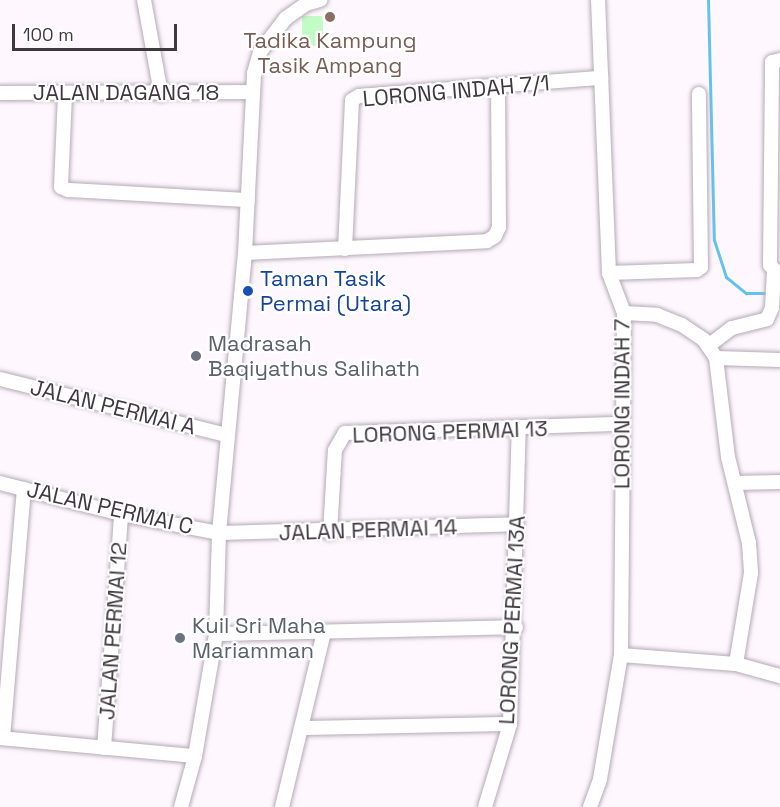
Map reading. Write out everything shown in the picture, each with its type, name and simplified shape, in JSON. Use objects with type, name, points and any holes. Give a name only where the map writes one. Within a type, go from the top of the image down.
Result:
[{"type":"street","points":[[144,0],[161,94]]},
{"type":"street","points":[[182,807],[195,756],[216,634],[219,533],[226,435],[245,253],[251,93],[260,52],[286,18],[306,4],[320,0]]},
{"type":"street","name":"LORONG INDAH 7","points":[[590,807],[600,779],[621,655],[621,424],[624,313],[609,273],[598,0]]},
{"type":"street","points":[[712,352],[739,325],[765,321],[775,285],[770,265],[776,158],[772,62],[780,60]]},
{"type":"street","name":"LORONG INDAH 7/1","points":[[345,249],[352,100],[358,96],[601,78]]},
{"type":"street","points":[[245,253],[487,241],[495,236],[499,227],[498,87]]},
{"type":"street","name":"JALAN DAGANG 18","points":[[0,93],[65,95],[251,93]]},
{"type":"street","points":[[609,273],[697,270],[702,267],[699,94]]},
{"type":"street","points":[[65,95],[61,187],[68,190],[248,200]]},
{"type":"street","points":[[624,313],[670,319],[694,332],[712,352],[751,573],[736,664]]},
{"type":"street","points":[[712,352],[780,360]]},
{"type":"street","name":"JALAN PERMAI A","points":[[0,379],[226,435]]},
{"type":"street","name":"LORONG PERMAI 13","points":[[330,533],[335,450],[345,433],[621,424]]},
{"type":"street","name":"LORONG PERMAI 13A","points":[[485,807],[510,723],[516,627],[519,429]]},
{"type":"street","points":[[735,483],[780,482]]},
{"type":"street","name":"JALAN PERMAI C","points":[[0,483],[121,514],[219,533]]},
{"type":"street","points":[[24,489],[2,738],[195,756]]},
{"type":"street","name":"JALAN PERMAI 12","points":[[104,748],[121,514]]},
{"type":"street","name":"JALAN PERMAI 14","points":[[219,533],[330,533],[517,525]]},
{"type":"street","points":[[216,634],[516,627]]},
{"type":"street","points":[[282,807],[324,632]]},
{"type":"street","points":[[621,655],[736,664],[780,676]]},
{"type":"street","points":[[301,728],[510,723]]},
{"type":"green space","points":[[302,16],[323,16],[323,46],[302,46]]},
{"type":"waterway","points":[[708,0],[714,240],[726,277],[746,293],[769,293]]},
{"type":"place","name":"Tadika Kampung Tasik Ampang","points":[[330,17]]},
{"type":"place","name":"Taman Tasik Permai (Utara)","points":[[248,291]]},
{"type":"place","name":"Madrasah Baqiyathus Salihath","points":[[196,356]]},
{"type":"place","name":"Kuil Sri Maha Mariamman","points":[[180,638]]}]
